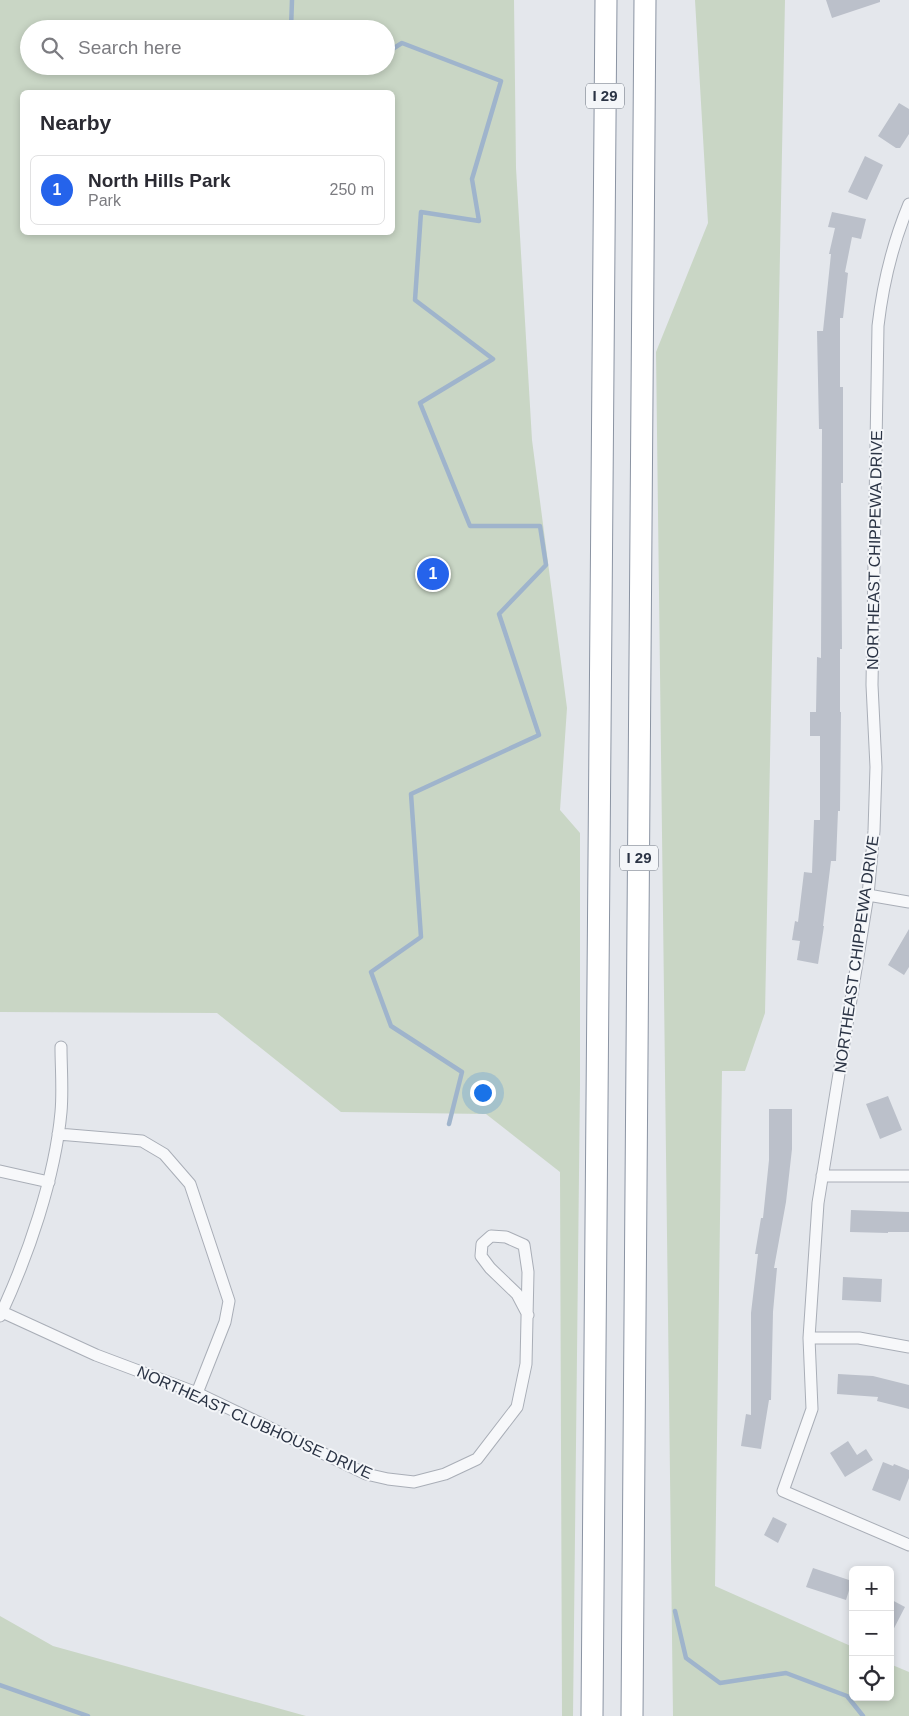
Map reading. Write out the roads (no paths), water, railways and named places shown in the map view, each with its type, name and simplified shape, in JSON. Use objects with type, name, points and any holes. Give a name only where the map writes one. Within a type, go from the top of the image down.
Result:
[{"type":"highway","name":"I 29","points":[[592,1716],[606,0]]},
{"type":"highway","name":"I 29","points":[[632,1716],[645,0]]},
{"type":"street","name":"NORTHEAST CHIPPEWA DRIVE","points":[[909,204],[897,232],[890,256],[882,291],[878,326],[872,685],[876,767],[874,831],[868,895],[818,1203],[809,1338],[812,1409],[783,1491],[909,1545]]},
{"type":"street","points":[[868,895],[909,902]]},
{"type":"street","points":[[1,1312],[30,1240],[49,1182],[62,1104],[61,1047]]},
{"type":"street","points":[[58,1134],[142,1141],[164,1154],[190,1184],[229,1301],[225,1322],[197,1393]]},
{"type":"street","points":[[0,1170],[49,1182]]},
{"type":"street","points":[[822,1176],[909,1176]]},
{"type":"street","name":"NORTHEAST CLUBHOUSE DRIVE","points":[[1,1312],[96,1355],[197,1393],[366,1474],[414,1482],[445,1474],[477,1459],[517,1407],[526,1364],[528,1315],[528,1272],[524,1245],[506,1237],[491,1236],[482,1244],[481,1256],[490,1268],[517,1294],[528,1315]]},
{"type":"street","points":[[809,1338],[859,1338],[909,1346]]},
{"type":"waterway","points":[[291,20],[292,0]]},
{"type":"waterway","points":[[395,47],[402,43],[501,81],[472,179],[479,221],[421,212],[415,300],[493,359],[420,403],[470,526],[540,526],[546,565],[499,614],[539,735],[411,794],[421,937],[371,972],[391,1026],[462,1072],[449,1124]]},
{"type":"waterway","points":[[675,1611],[686,1658],[720,1683],[786,1673],[847,1696],[863,1716]]},
{"type":"waterway","points":[[0,1685],[88,1716]]},
{"type":"place","name":"North Hills Park","points":[[433,574]]}]
